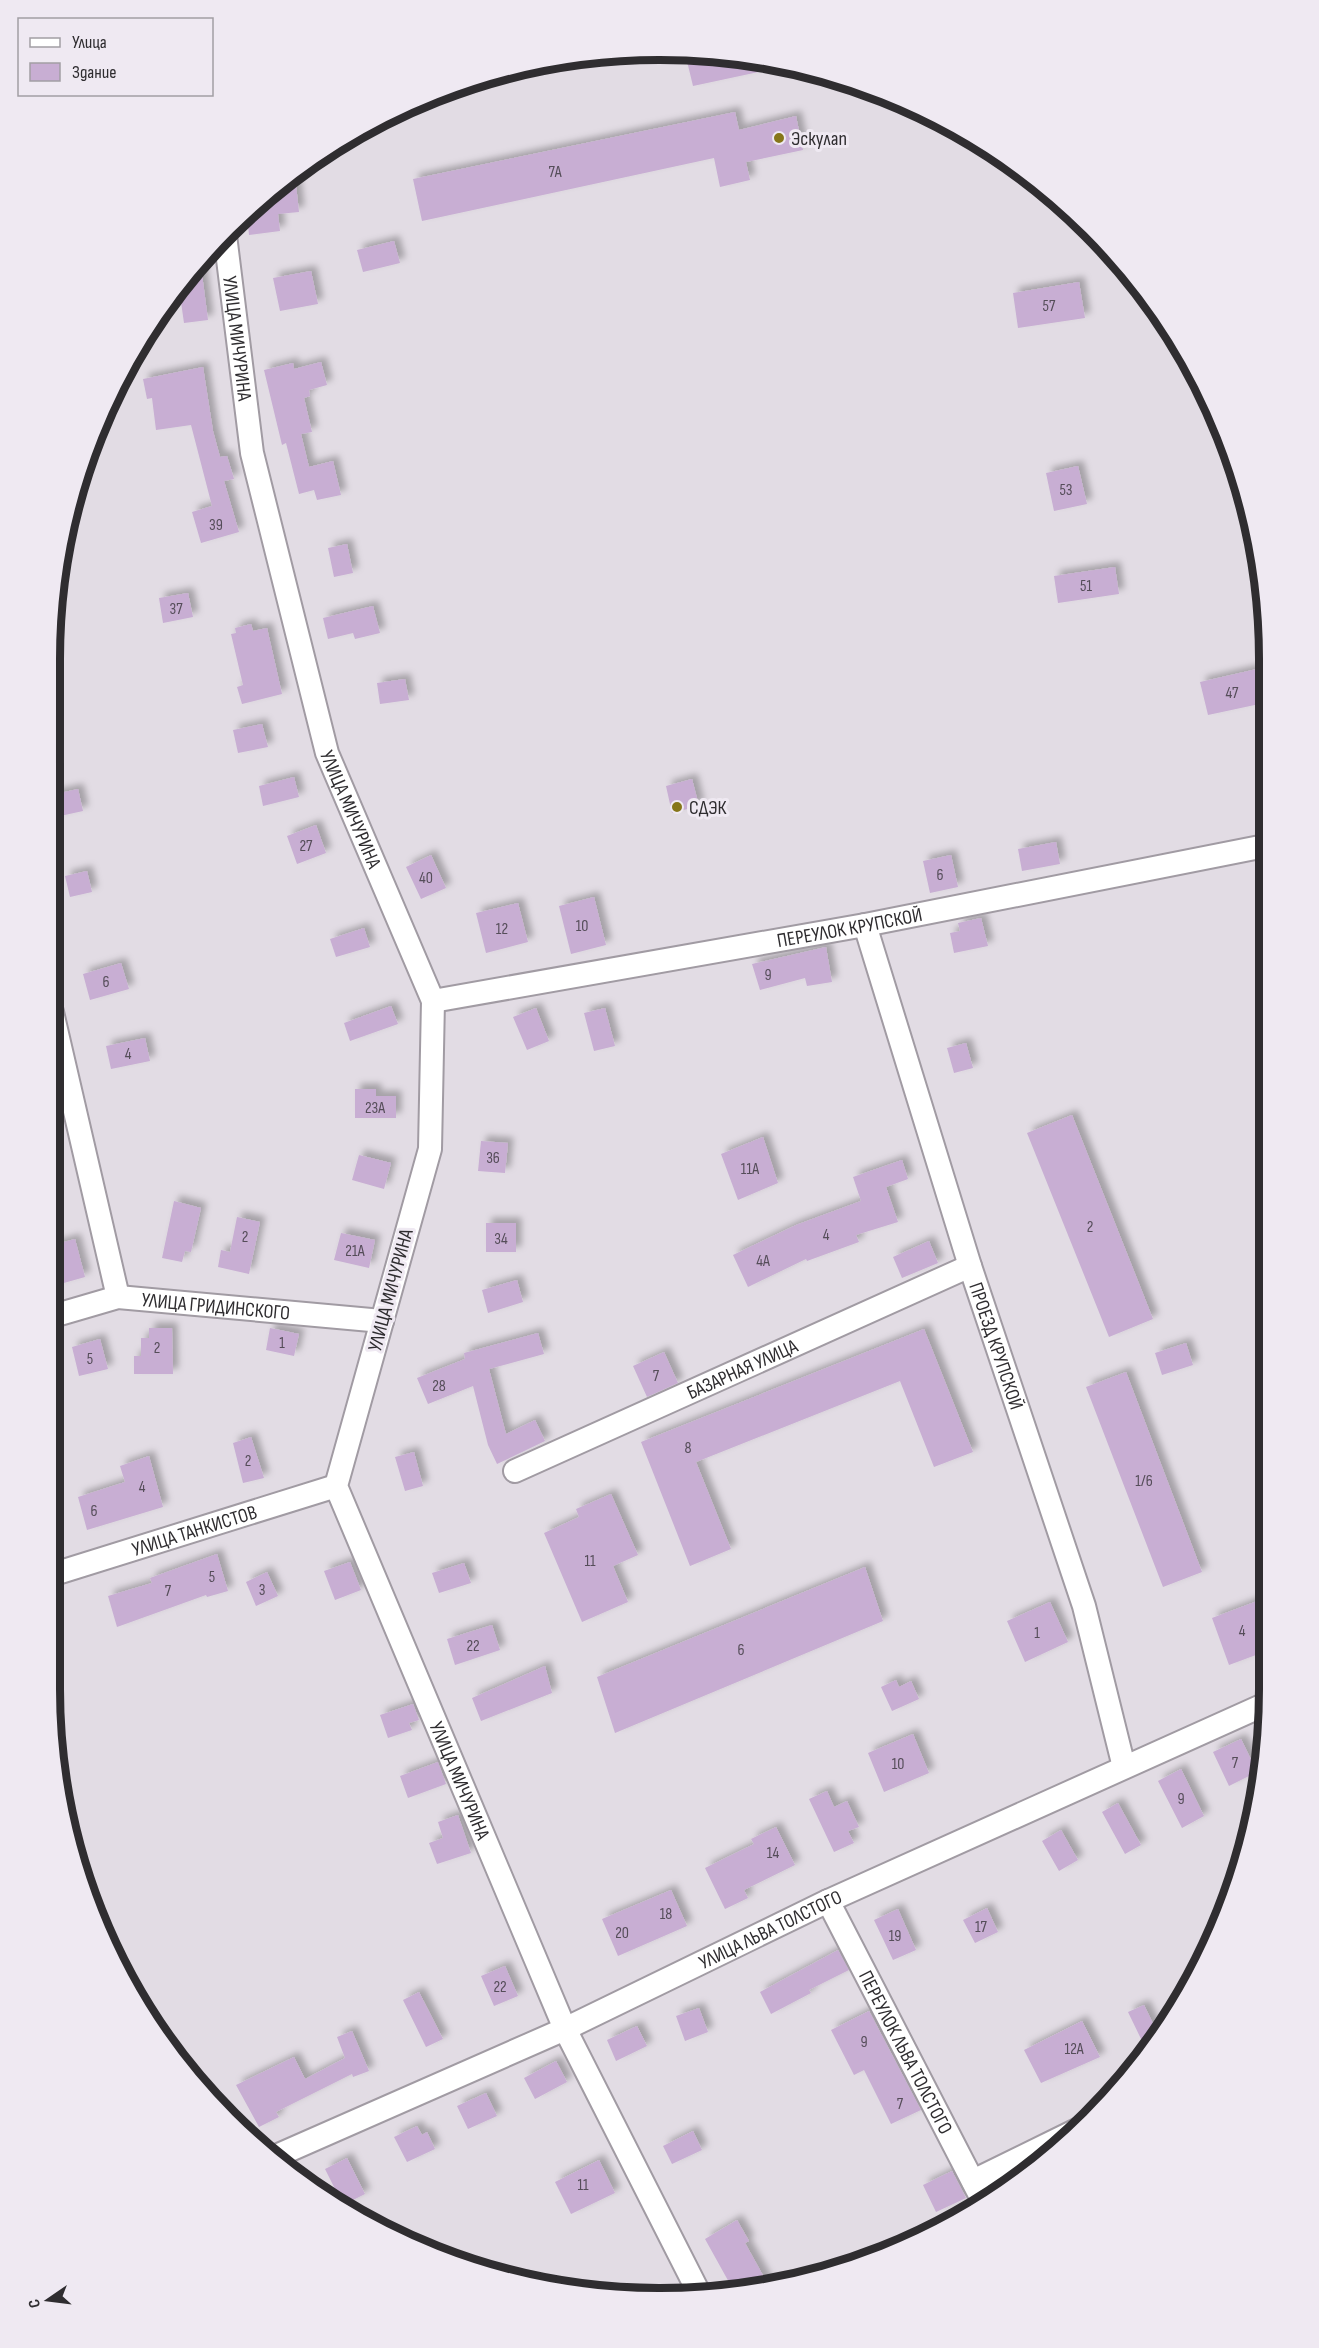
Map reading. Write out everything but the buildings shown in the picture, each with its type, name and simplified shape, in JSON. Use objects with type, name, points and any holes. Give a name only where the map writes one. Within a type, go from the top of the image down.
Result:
[{"type":"street","name":"УЛИЦА МИЧУРИНА","points":[[226,246],[252,453],[327,753],[433,1001],[429,1149],[336,1486],[565,2029],[695,2287]]},
{"type":"street","name":"ПЕРЕУЛОК КРУПСКОЙ","points":[[433,1001],[865,925],[1259,847]]},
{"type":"street","name":"ПРОЕЗД КРУПСКОЙ","points":[[865,925],[970,1266],[1084,1606],[1124,1767]]},
{"type":"street","points":[[60,1047],[118,1297]]},
{"type":"street","name":"БАЗАРНАЯ УЛИЦА","points":[[515,1471],[970,1266]]},
{"type":"street","name":"УЛИЦА ГРИДИНСКОГО","points":[[60,1315],[118,1297],[382,1321]]},
{"type":"street","name":"УЛИЦА ТАНКИСТОВ","points":[[60,1572],[336,1486]]},
{"type":"street","name":"УЛИЦА ЛЬВА ТОЛСТОГО","points":[[282,2153],[565,2029],[828,1901],[1259,1707]]},
{"type":"street","name":"ПЕРЕУЛОК ЛЬВА ТОЛСТОГО","points":[[828,1901],[980,2195]]},
{"type":"street","points":[[973,2181],[1049,2143]]},
{"type":"place","name":"Эскулап","points":[[779,138]]},
{"type":"place","name":"СДЭК","points":[[677,807]]}]
